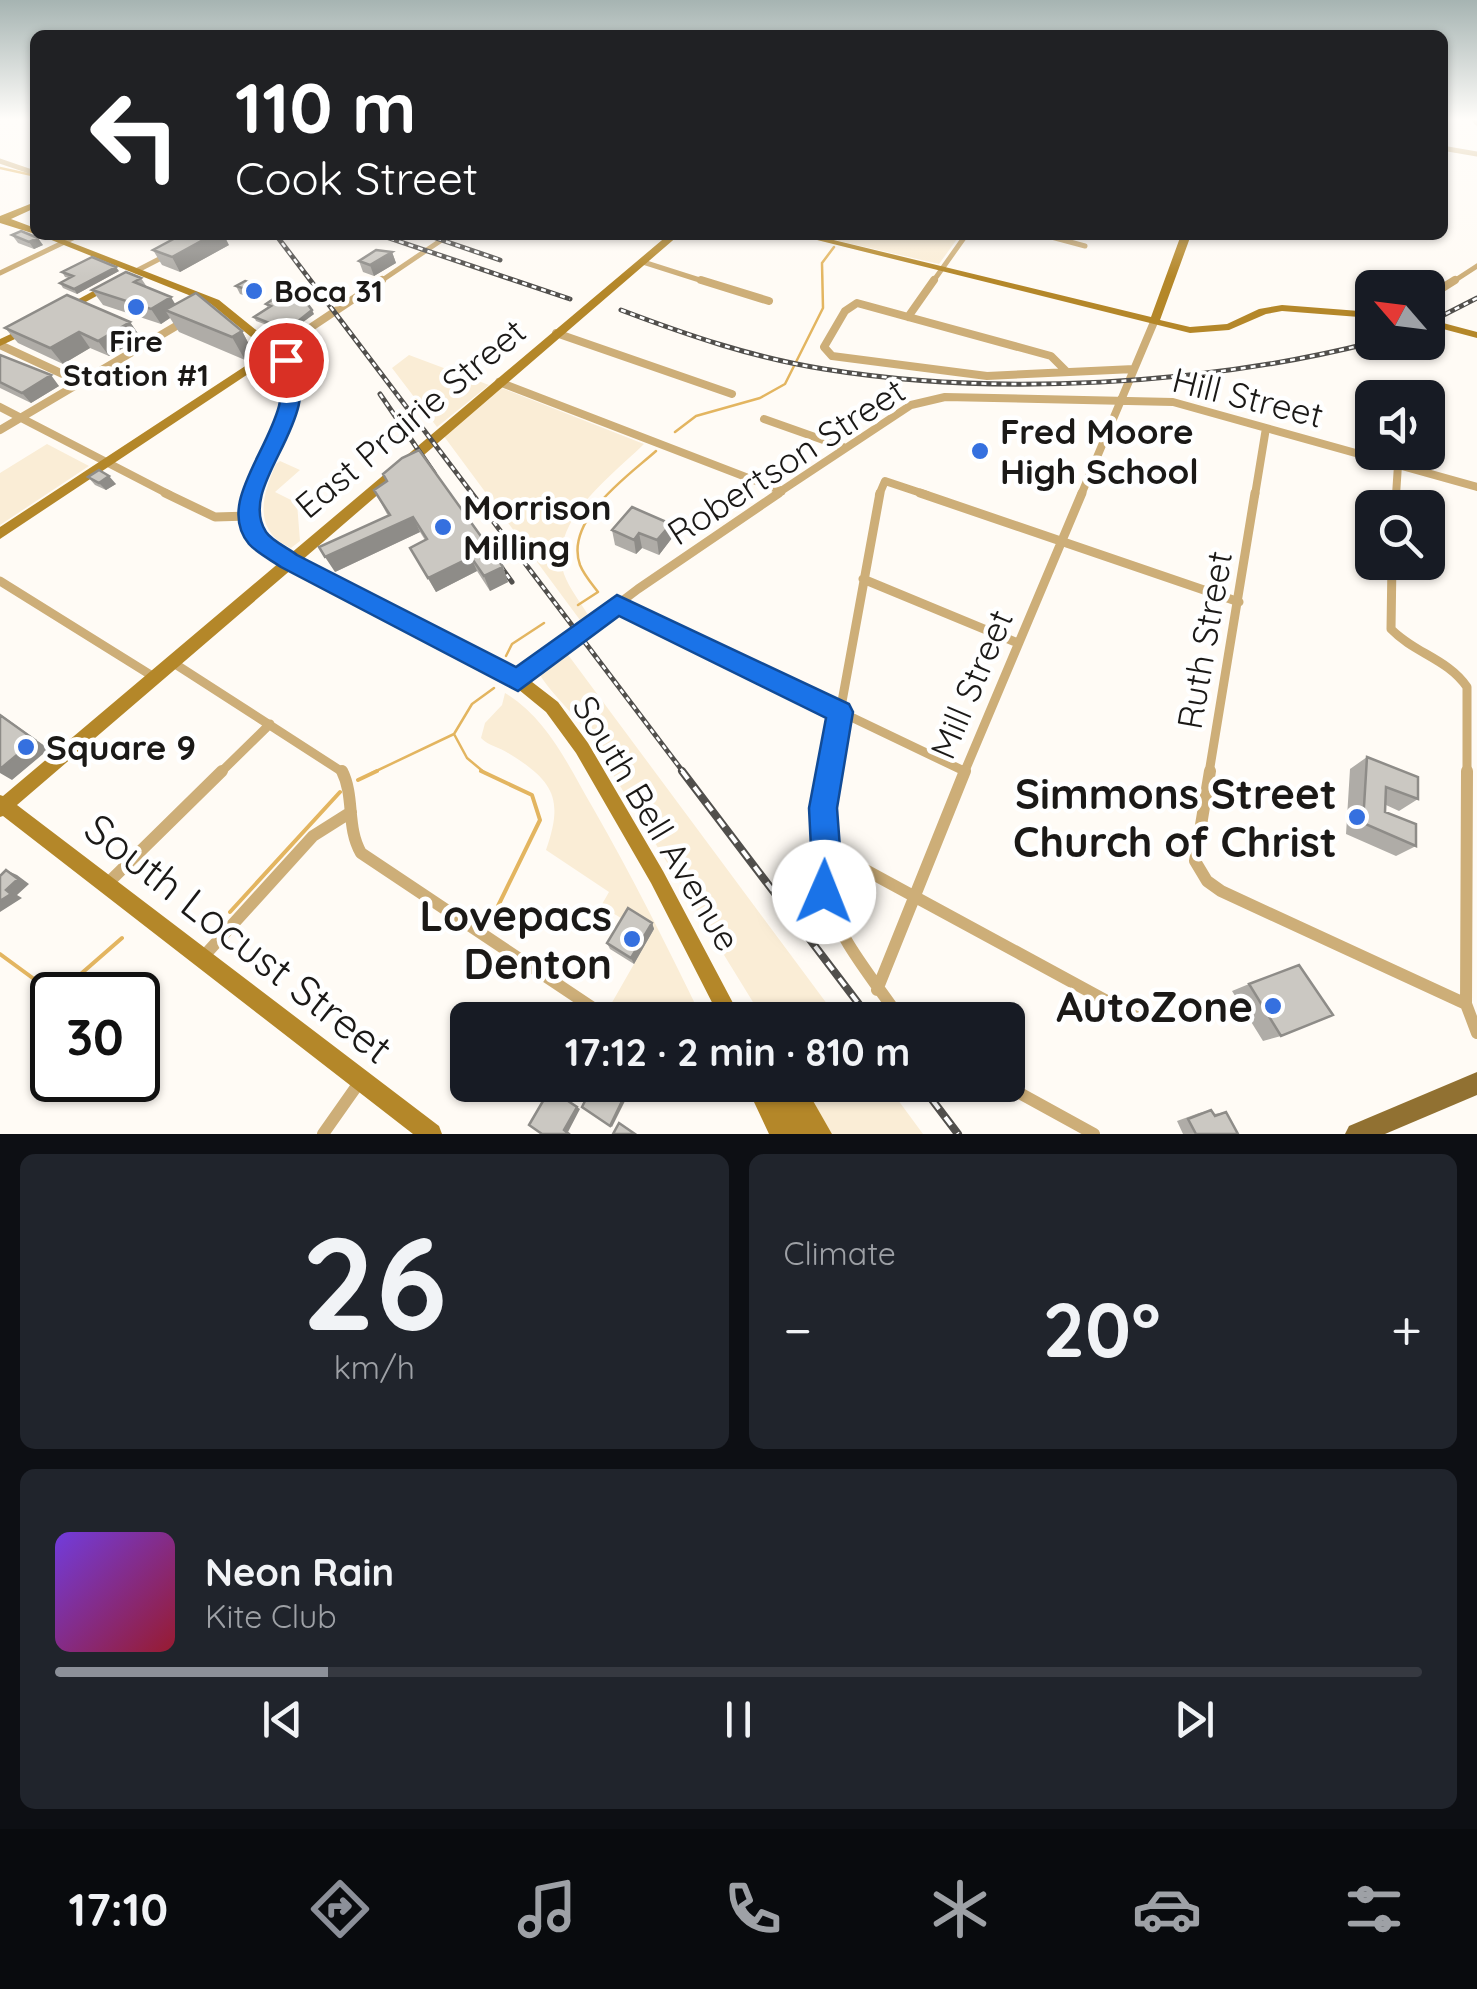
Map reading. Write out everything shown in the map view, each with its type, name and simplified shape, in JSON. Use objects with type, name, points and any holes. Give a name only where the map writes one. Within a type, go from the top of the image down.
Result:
[{"type":"main road","points":[[49,317],[136,271],[210,305],[277,350]]},
{"type":"main road","points":[[0,344],[33,326]]},
{"type":"main road","points":[[1358,1134],[1477,1082]]},
{"type":"street","points":[[1,219],[30,207]]},
{"type":"street","points":[[1,219],[30,230]]},
{"type":"street","points":[[58,240],[136,271],[174,252]]},
{"type":"street","points":[[0,274],[68,240]]},
{"type":"street","points":[[0,534],[442,240]]},
{"type":"street","name":"East Prairie Street","points":[[1,806],[668,240]]},
{"type":"street","points":[[823,240],[1154,322],[1208,330],[1229,327],[1263,311],[1282,308],[1355,314]]},
{"type":"street","points":[[908,318],[963,240]]},
{"type":"street","points":[[1063,240],[1085,246]]},
{"type":"street","points":[[1154,322],[1184,240]]},
{"type":"street","points":[[642,262],[770,301]]},
{"type":"street","points":[[1445,286],[1477,266]]},
{"type":"street","points":[[1066,370],[1051,356],[870,306],[851,305],[824,347],[826,352],[987,376],[1134,369]]},
{"type":"street","points":[[0,430],[190,317]]},
{"type":"street","name":"Mill Street","points":[[878,990],[895,953],[913,894],[1154,322]]},
{"type":"street","points":[[1445,327],[1477,335]]},
{"type":"street","points":[[556,333],[732,394]]},
{"type":"street","points":[[0,344],[80,382]]},
{"type":"street","points":[[0,407],[215,517],[249,516],[251,497],[292,404],[292,374],[277,350]]},
{"type":"street","points":[[499,382],[782,491]]},
{"type":"street","name":"Robertson Street","points":[[518,680],[617,605],[910,405],[927,400],[1120,400]]},
{"type":"street","name":"Hill Street","points":[[1120,400],[1173,402],[1355,453]]},
{"type":"street","points":[[764,419],[846,448]]},
{"type":"street","name":"Ruth Street","points":[[1266,428],[1194,861],[1220,891],[1466,1004]]},
{"type":"street","name":"Hill Street","points":[[1416,470],[1477,487]]},
{"type":"street","points":[[887,1002],[830,906],[821,872],[825,848],[823,808],[877,498],[885,481],[1239,602]]},
{"type":"street","name":"South Bell Avenue","points":[[249,516],[257,538],[289,561],[518,680],[544,698],[571,730],[657,877],[720,1002]]},
{"type":"street","points":[[863,579],[1018,643]]},
{"type":"street","points":[[1392,580],[1391,629],[1408,644],[1453,667],[1472,698],[1466,1004],[1477,1033]]},
{"type":"street","points":[[0,581],[154,677]]},
{"type":"street","points":[[617,605],[964,771]]},
{"type":"street","points":[[172,662],[342,770],[351,789],[350,831],[361,853],[584,1002]]},
{"type":"street","points":[[108,882],[270,724]]},
{"type":"street","name":"South Locust Street","points":[[1,806],[108,882],[430,1134]]},
{"type":"street","points":[[202,958],[313,836],[350,812]]},
{"type":"street","points":[[825,848],[1140,1019]]},
{"type":"street","points":[[323,1134],[361,1080]]},
{"type":"street","points":[[1025,1096],[1094,1134]]},
{"type":"street","points":[[760,1102],[770,1134]]},
{"type":"street","points":[[764,1102],[781,1134]]},
{"type":"street","points":[[783,1102],[800,1134]]},
{"type":"street","points":[[802,1102],[821,1134]]},
{"type":"shaded area","points":[[835,240],[956,240],[939,264]]},
{"type":"shaded area","points":[[409,355],[489,385],[437,427],[392,368]]},
{"type":"shaded area","points":[[499,387],[644,444],[586,501],[565,536],[561,555],[564,574],[588,615],[580,620],[443,435]]},
{"type":"shaded area","points":[[47,444],[89,466],[0,525],[0,473]]},
{"type":"shaded area","points":[[280,461],[300,470],[275,492],[297,503],[300,541],[291,548],[270,532],[265,522],[264,500]]},
{"type":"shaded area","points":[[563,648],[826,1002],[753,1002],[585,729],[538,670]]},
{"type":"shaded area","points":[[505,693],[534,716],[566,760],[694,1002],[612,1002],[654,929],[626,921],[601,906],[609,892],[546,850],[554,817],[551,793],[524,763],[481,738],[485,723],[502,705]]},
{"type":"shaded area","points":[[813,1102],[899,1102],[923,1134],[832,1134]]},
{"type":"building","points":[[21,231],[34,240],[29,242],[12,235]]},
{"type":"building","points":[[172,240],[203,240],[172,257],[153,250]]},
{"type":"building","points":[[376,250],[392,252],[370,265],[359,261]]},
{"type":"building","points":[[92,257],[116,267],[74,289],[60,283],[73,276],[62,272]]},
{"type":"building","points":[[126,272],[141,278],[134,282],[171,297],[151,309],[92,290]]},
{"type":"building","points":[[245,281],[254,284],[245,289],[236,286]]},
{"type":"building","points":[[297,290],[312,310],[287,330],[254,317],[285,291],[291,294]]},
{"type":"building","points":[[196,293],[242,331],[232,337],[165,310]]},
{"type":"building","points":[[67,295],[130,322],[98,341],[79,332],[50,348],[5,328]]},
{"type":"building","points":[[0,355],[51,375],[22,393],[0,382]]},
{"type":"building","name":"Morrison Milling","points":[[419,450],[503,567],[484,576],[471,557],[428,578],[410,548],[427,539],[413,517],[325,557],[319,547],[390,515],[374,490],[387,481],[383,474]]},
{"type":"building","points":[[99,470],[109,476],[99,483],[88,477]]},
{"type":"building","points":[[632,507],[671,524],[657,540],[639,533],[634,540],[612,530]]},
{"type":"building","points":[[0,715],[35,740],[0,769]]},
{"type":"building","points":[[1367,757],[1418,777],[1418,799],[1386,787],[1385,812],[1416,824],[1416,846],[1363,823]]},
{"type":"building","points":[[6,870],[18,879],[6,890],[11,894],[0,901],[0,876]]},
{"type":"building","name":"Lovepacs Denton","points":[[628,908],[652,923],[631,958],[607,943]]},
{"type":"building","name":"AutoZone","points":[[1299,965],[1333,1015],[1281,1036],[1249,984]]},
{"type":"building","points":[[542,1102],[570,1102],[577,1107],[564,1130],[569,1134],[542,1134],[529,1125]]},
{"type":"building","points":[[584,1102],[622,1102],[610,1126],[582,1107]]},
{"type":"building","points":[[1211,1110],[1215,1116],[1226,1112],[1238,1134],[1196,1134],[1188,1119]]},
{"type":"building","points":[[619,1123],[635,1134],[613,1134]]},
{"type":"waterway","points":[[13,171],[30,175]]},
{"type":"waterway","points":[[675,432],[696,416],[760,398],[785,384],[823,308],[822,263],[834,247]]},
{"type":"waterway","points":[[578,605],[598,592],[580,565],[581,532],[601,501],[656,451]]},
{"type":"waterway","points":[[506,656],[512,644],[544,623]]},
{"type":"waterway","points":[[454,734],[472,704],[494,688]]},
{"type":"waterway","points":[[372,773],[454,734]]},
{"type":"waterway","points":[[454,734],[467,758],[485,773]]},
{"type":"waterway","points":[[358,780],[377,771]]},
{"type":"waterway","points":[[481,771],[485,773]]},
{"type":"waterway","points":[[485,773],[532,795],[540,820],[498,906]]},
{"type":"waterway","points":[[230,912],[340,792]]},
{"type":"waterway","points":[[0,954],[49,990],[59,993],[122,938]]},
{"type":"railway","points":[[280,240],[684,773]]},
{"type":"railway","points":[[395,240],[570,299]]},
{"type":"railway","points":[[442,240],[500,260]]},
{"type":"railway","points":[[1445,314],[1477,298]]},
{"type":"railway","points":[[621,310],[772,359],[890,378],[959,383],[1172,377],[1355,346]]},
{"type":"railway","points":[[380,394],[434,473]]},
{"type":"railway","points":[[489,550],[512,582]]},
{"type":"railway","points":[[682,771],[857,1002]]},
{"type":"railway","points":[[934,1102],[958,1134]]},
{"type":"place","name":"Boca 31","points":[[254,291]]},
{"type":"place","name":"Fire Station #1","points":[[136,307]]},
{"type":"place","name":"Fred Moore High School","points":[[980,451]]},
{"type":"place","name":"Morrison Milling","points":[[443,527]]},
{"type":"place","name":"Square 9","points":[[26,747]]},
{"type":"place","name":"Simmons Street Church of Christ","points":[[1357,817]]},
{"type":"place","name":"Lovepacs Denton","points":[[632,939]]},
{"type":"place","name":"AutoZone","points":[[1273,1006]]},
{"type":"route","points":[[286,360],[294,388],[292,404],[251,497],[249,516],[257,538],[272,552],[518,680],[617,605],[840,712],[823,808],[824,892]]}]
